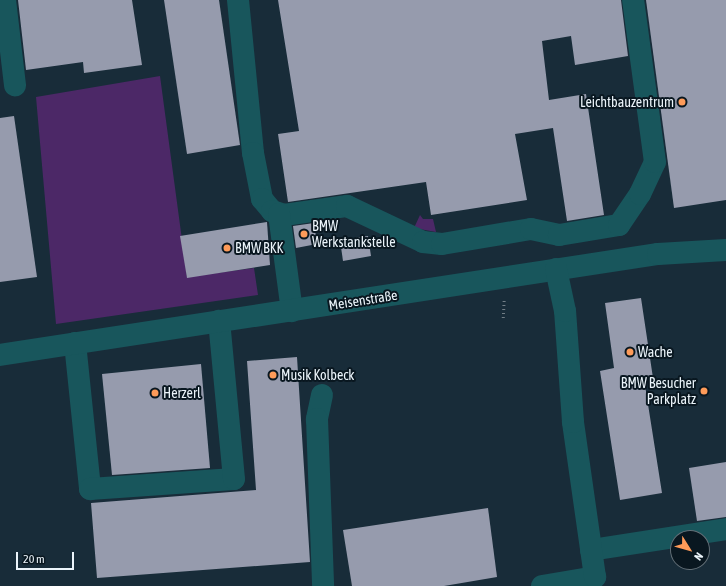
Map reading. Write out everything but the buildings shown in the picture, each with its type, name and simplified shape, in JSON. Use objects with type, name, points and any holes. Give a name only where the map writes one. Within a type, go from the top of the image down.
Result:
[{"type":"street","points":[[5,0],[15,85]]},
{"type":"street","points":[[238,0],[253,153],[262,199],[272,212],[279,214],[347,206],[423,242],[442,244],[531,229],[559,235],[619,225],[640,194],[655,162],[633,0]]},
{"type":"street","points":[[279,214],[292,311]]},
{"type":"street","name":"Meisenstraße","points":[[0,355],[658,254],[726,250]]},
{"type":"street","points":[[542,586],[595,577],[573,422],[565,310],[556,269]]},
{"type":"street","points":[[75,343],[90,489],[234,479],[219,321]]},
{"type":"street","points":[[322,395],[317,418],[323,586]]},
{"type":"street","points":[[591,550],[726,529]]},
{"type":"shaded area","points":[[0,0],[726,0],[726,586],[0,586]]},
{"type":"shaded area","points":[[160,76],[187,277],[254,268],[258,295],[56,324],[36,97]]},
{"type":"shaded area","points":[[420,215],[423,219],[433,219],[436,232],[414,228]]},
{"type":"place","name":"Leichtbauzentrum","points":[[682,102]]},
{"type":"place","name":"BMW Werkstankstelle","points":[[304,234]]},
{"type":"place","name":"BMW BKK","points":[[227,248]]},
{"type":"place","name":"Wache","points":[[630,352]]},
{"type":"place","name":"Musik Kolbeck","points":[[273,375]]},
{"type":"place","name":"BMW Besucher Parkplatz","points":[[704,391]]},
{"type":"place","name":"Herzerl","points":[[155,393]]}]
